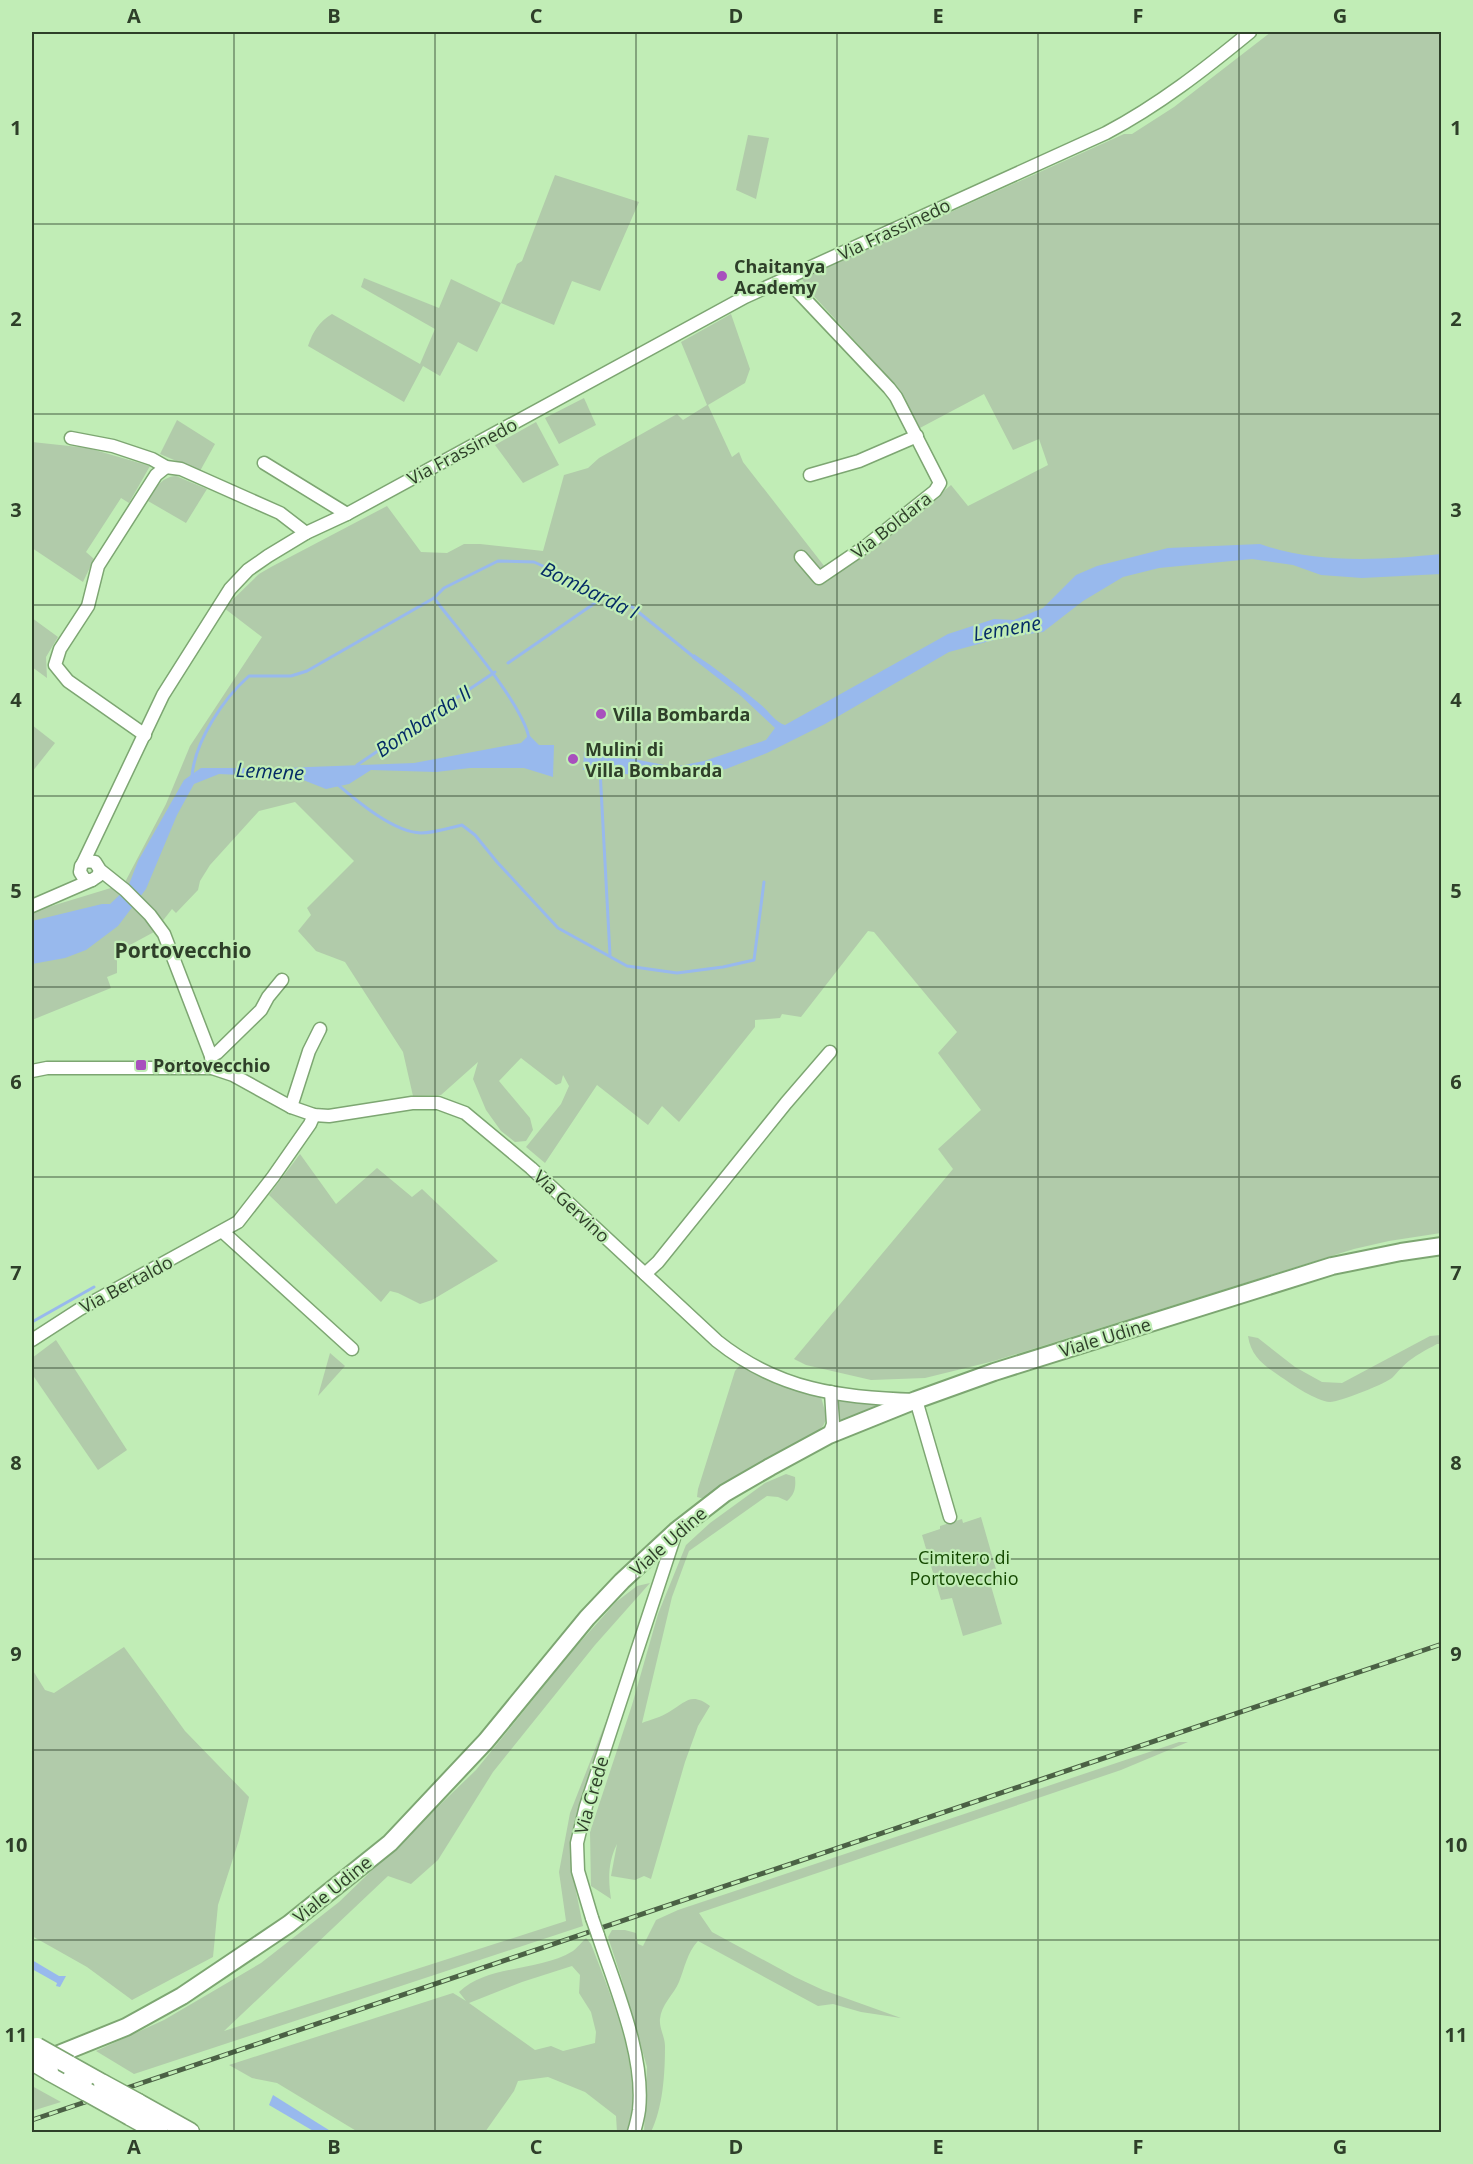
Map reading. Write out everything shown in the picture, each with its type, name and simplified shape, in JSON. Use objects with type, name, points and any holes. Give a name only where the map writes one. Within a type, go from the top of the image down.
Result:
[{"type":"highway","points":[[36,2058],[69,2065],[95,2088]]},
{"type":"highway","points":[[36,2058],[134,2110],[190,2133]]},
{"type":"highway","points":[[134,2110],[159,2133]]},
{"type":"main road","name":"Viale Udine","points":[[36,2058],[126,2027],[182,1996],[290,1924],[390,1843],[486,1741],[587,1618],[622,1581],[676,1531],[725,1493],[829,1435],[994,1372],[1332,1266],[1442,1246]]},
{"type":"main road","points":[[1401,1252],[1442,1257]]},
{"type":"street","name":"Via Frassinedo","points":[[65,890],[94,842],[164,695],[230,589],[248,570],[306,533],[347,514],[745,297],[1138,117],[1205,69],[1250,32]]},
{"type":"street","name":"Via Boldara","points":[[786,279],[896,397],[940,480],[940,486],[866,546],[819,578],[801,557]]},
{"type":"street","points":[[810,475],[859,461],[917,436]]},
{"type":"street","points":[[71,438],[113,446],[153,459],[166,467],[180,469],[280,513],[306,533]]},
{"type":"street","points":[[264,463],[347,514]]},
{"type":"street","points":[[144,735],[68,681],[55,665],[60,649],[88,606],[98,566],[156,475],[166,467]]},
{"type":"street","points":[[94,842],[96,874]]},
{"type":"street","points":[[96,874],[92,861],[81,866],[83,878],[96,874],[120,886],[138,902],[164,934],[211,1062]]},
{"type":"street","points":[[32,906],[96,874]]},
{"type":"street","points":[[211,1062],[217,1053],[261,1010],[268,997],[282,981]]},
{"type":"street","points":[[291,1107],[309,1050],[320,1029]]},
{"type":"street","points":[[645,1274],[658,1262],[830,1052]]},
{"type":"street","points":[[32,1071],[47,1068],[211,1062]]},
{"type":"street","name":"Via Gervino","points":[[211,1062],[312,1120],[412,1103],[438,1102],[465,1113],[531,1168],[735,1356],[775,1376],[812,1390],[859,1397],[916,1400]]},
{"type":"street","name":"Via Bertaldo","points":[[32,1340],[80,1309],[238,1222],[273,1177],[312,1120]]},
{"type":"street","points":[[223,1232],[352,1349]]},
{"type":"street","points":[[829,1435],[833,1424],[831,1392]]},
{"type":"street","points":[[916,1400],[950,1517]]},
{"type":"street","name":"Via Crede","points":[[634,2133],[639,2110],[639,2081],[630,2030],[578,1871],[578,1843],[586,1806],[676,1531]]},
{"type":"green space","points":[[1271,32],[1441,32],[1441,1233],[1354,1249],[994,1361],[925,1378],[871,1380],[806,1365],[794,1359],[953,1169],[938,1149],[981,1110],[938,1053],[957,1032],[874,932],[868,931],[801,1017],[782,1014],[780,1018],[755,1020],[755,1027],[679,1122],[662,1106],[648,1125],[597,1085],[545,1163],[526,1147],[561,1104],[569,1086],[563,1075],[561,1083],[556,1085],[521,1058],[499,1081],[530,1118],[533,1130],[526,1141],[515,1142],[501,1131],[486,1110],[473,1079],[478,1062],[441,1095],[413,1096],[403,1052],[345,962],[316,951],[298,931],[311,915],[307,908],[354,861],[295,802],[259,811],[210,865],[200,881],[198,890],[176,913],[172,909],[154,932],[117,952],[117,973],[107,977],[111,988],[32,1020],[32,912],[124,884],[166,804],[190,746],[262,637],[224,608],[259,574],[387,506],[421,552],[447,553],[464,544],[543,551],[564,475],[588,468],[599,458],[677,414],[683,420],[707,405],[681,342],[731,314],[750,369],[745,383],[708,405],[732,457],[739,452],[743,462],[832,576],[869,552],[951,485],[968,506],[1048,465],[1039,439],[1013,450],[984,394],[918,429],[891,380],[812,294],[802,279],[1124,134],[1132,134],[1174,107]]},
{"type":"green space","points":[[748,135],[769,138],[756,199],[736,190]]},
{"type":"green space","points":[[555,175],[639,202],[600,291],[572,281],[554,325],[501,303],[517,264],[522,261]]},
{"type":"green space","points":[[364,278],[439,308],[451,279],[501,303],[477,352],[458,342],[440,376],[423,366],[404,402],[308,346],[317,327],[332,314],[420,364],[435,329],[361,287]]},
{"type":"green space","points":[[584,398],[596,425],[559,444],[545,418]]},
{"type":"green space","points":[[177,420],[215,444],[200,471],[160,454]]},
{"type":"green space","points":[[536,422],[559,465],[523,483],[495,445]]},
{"type":"green space","points":[[32,442],[88,448],[150,466],[129,503],[121,498],[86,552],[94,559],[83,582],[32,548]]},
{"type":"green space","points":[[176,476],[207,489],[186,523],[148,501],[162,481]]},
{"type":"green space","points":[[32,618],[58,637],[46,657],[47,678],[32,667]]},
{"type":"green space","points":[[32,725],[55,743],[32,772]]},
{"type":"green space","points":[[300,1154],[336,1204],[377,1168],[412,1197],[422,1189],[498,1261],[432,1300],[420,1304],[390,1291],[381,1302],[269,1195]]},
{"type":"green space","points":[[1441,1335],[1441,1344],[1413,1358],[1389,1380],[1353,1396],[1330,1402],[1305,1392],[1264,1365],[1252,1350],[1248,1336],[1258,1338],[1295,1367],[1322,1382],[1342,1383],[1430,1336]]},
{"type":"green space","points":[[56,1340],[127,1450],[98,1470],[32,1374],[32,1358]]},
{"type":"green space","points":[[330,1353],[345,1366],[318,1396]]},
{"type":"green space","points":[[741,1364],[821,1397],[827,1418],[815,1434],[750,1470],[705,1499],[697,1497],[735,1371]]},
{"type":"green space","points":[[839,1399],[874,1401],[877,1405],[875,1408],[840,1423],[836,1403]]},
{"type":"green space","points":[[786,1474],[795,1477],[793,1493],[787,1501],[767,1496],[689,1551],[672,1597],[642,1723],[666,1714],[693,1699],[710,1706],[698,1726],[685,1762],[651,1879],[644,1876],[635,1880],[611,1876],[617,1844],[610,1871],[611,1899],[591,1886],[590,1832],[632,1705],[658,1614],[686,1545],[710,1523],[765,1483]]},
{"type":"green space","name":"Cimitero di Portovecchio","points":[[981,1517],[1000,1583],[991,1586],[1002,1624],[963,1636],[952,1598],[941,1600],[922,1535],[962,1519],[963,1523]]},
{"type":"green space","points":[[650,1583],[595,1645],[493,1772],[438,1860],[411,1884],[388,1876],[224,2031],[566,1921],[559,1872],[570,1813],[619,1688],[576,1822],[572,1871],[583,1926],[134,2074],[96,2051],[164,2020],[261,1963],[339,1902],[476,1770],[574,1649],[616,1602],[637,1586]]},
{"type":"green space","points":[[124,1647],[185,1731],[249,1797],[239,1840],[218,1905],[213,1957],[132,2000],[87,1967],[32,1936],[32,1669],[45,1690],[54,1693]]},
{"type":"green space","points":[[1179,1742],[1188,1742],[1121,1770],[699,1913],[712,1932],[795,1977],[823,1990],[901,2018],[861,2012],[833,2004],[818,2006],[698,1941],[691,1950],[679,1982],[661,2014],[660,2022],[665,2046],[662,2090],[651,2132],[644,2132],[647,2067],[608,1937],[612,1930],[636,1933],[638,1944],[643,1946],[656,1920],[678,1910]]},
{"type":"green space","points":[[586,1938],[591,1944],[613,2002],[630,2064],[632,2108],[627,2132],[617,2132],[616,2116],[585,2092],[548,2077],[518,2081],[514,2091],[485,2132],[358,2132],[277,2083],[252,2078],[229,2065],[453,1993],[466,2001],[459,1992],[471,1983],[499,1972],[560,1958],[573,1951]],"holes":[[[572,1966],[580,1975],[579,1993],[591,2012],[596,2032],[595,2043],[563,2051],[551,2046],[535,2050],[469,2003],[522,1982]]]},
{"type":"green space","points":[[32,2086],[61,2102],[32,2111]]},
{"type":"water","name":"Lemene","points":[[1260,544],[1303,555],[1326,558],[1373,559],[1441,554],[1441,574],[1362,578],[1321,575],[1293,565],[1252,559],[1159,568],[1123,577],[1083,601],[1043,632],[1001,638],[949,652],[825,724],[767,753],[726,769],[684,776],[590,773],[590,770],[583,770],[584,752],[608,750],[615,758],[634,759],[674,767],[704,761],[766,740],[775,728],[741,696],[692,658],[694,654],[736,684],[785,725],[948,634],[994,619],[1014,620],[1043,608],[1076,575],[1097,566],[1168,548]]},
{"type":"water","name":"Lemene","points":[[529,735],[539,745],[554,745],[553,777],[524,768],[470,768],[436,772],[371,770],[349,784],[326,789],[298,778],[219,774],[194,784],[177,815],[146,889],[118,926],[86,950],[65,958],[32,964],[32,921],[110,904],[128,887],[138,861],[184,780],[201,768],[283,768],[414,763],[521,743]]},
{"type":"water","points":[[32,1960],[59,1976],[66,1976],[60,1987],[32,1969]]},
{"type":"water","points":[[273,2095],[332,2132],[315,2132],[269,2105]]},
{"type":"waterway","name":"Bombarda I","points":[[529,738],[515,705],[434,598],[444,588],[498,561],[534,562],[631,606],[695,658]]},
{"type":"waterway","name":"Bombarda II","points":[[508,663],[608,594]]},
{"type":"waterway","points":[[192,776],[204,735],[220,709],[249,676],[291,676],[307,671],[434,598]]},
{"type":"waterway","name":"Bombarda II","points":[[357,765],[495,672]]},
{"type":"waterway","points":[[600,770],[610,955]]},
{"type":"waterway","name":"Portovecchio","points":[[337,784],[387,822],[410,831],[431,832],[462,825],[475,835],[558,928],[627,966],[677,973],[754,960],[764,882]]},
{"type":"waterway","points":[[32,1322],[94,1287]]},
{"type":"railway","points":[[32,2120],[1442,1644]]},
{"type":"place","name":"Chaitanya Academy","points":[[722,276]]},
{"type":"place","name":"Villa Bombarda","points":[[601,714]]},
{"type":"place","name":"Mulini di Villa Bombarda","points":[[573,759]]},
{"type":"place","name":"Portovecchio","points":[[141,1065]]},
{"type":"district","name":"Portovecchio","points":[[183,950]]}]
